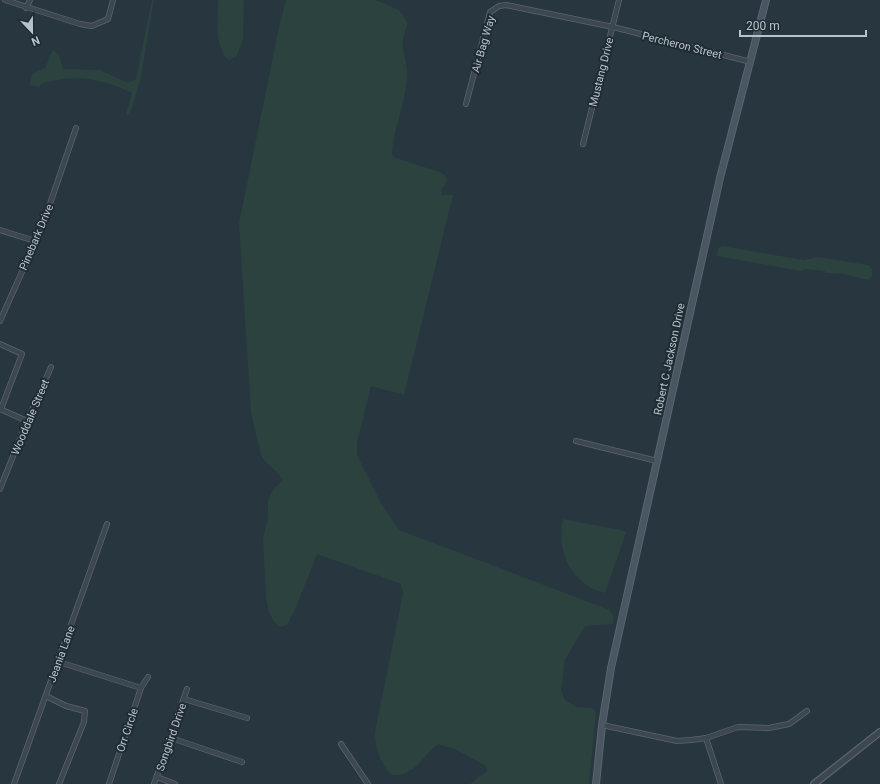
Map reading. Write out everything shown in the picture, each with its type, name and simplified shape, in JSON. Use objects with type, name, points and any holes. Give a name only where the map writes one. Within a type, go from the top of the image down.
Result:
[{"type":"main road","name":"Robert C Jackson Drive","points":[[596,784],[602,725],[611,668],[720,178],[766,0]]},
{"type":"street","points":[[5,0],[54,17],[92,26],[108,19],[113,0]]},
{"type":"street","points":[[26,8],[30,0]]},
{"type":"street","name":"Mustang Drive","points":[[582,144],[619,0]]},
{"type":"street","name":"Air Bag Way","points":[[466,104],[490,12],[498,6],[506,5],[613,27]]},
{"type":"street","name":"Percheron Street","points":[[613,27],[751,62]]},
{"type":"street","name":"Pinebark Drive","points":[[0,321],[34,241],[42,227],[76,128]]},
{"type":"street","points":[[0,230],[34,241]]},
{"type":"street","points":[[0,344],[22,354],[0,409],[27,421]]},
{"type":"street","name":"Wooddale Street","points":[[0,489],[27,421],[51,367]]},
{"type":"street","points":[[576,441],[657,461]]},
{"type":"street","name":"Jeania Lane","points":[[14,784],[59,662],[107,524]]},
{"type":"street","points":[[59,662],[141,688]]},
{"type":"street","name":"Orr Circle","points":[[109,784],[141,688],[148,677]]},
{"type":"street","name":"Songbird Drive","points":[[154,784],[187,689]]},
{"type":"street","points":[[46,696],[66,706],[85,711],[84,722],[60,784]]},
{"type":"street","points":[[184,699],[247,718]]},
{"type":"street","points":[[602,725],[677,741],[706,738],[734,728],[769,728],[789,724],[807,711]]},
{"type":"street","points":[[814,784],[880,732]]},
{"type":"street","points":[[171,738],[242,762]]},
{"type":"street","points":[[706,738],[721,784]]},
{"type":"street","points":[[341,744],[368,784]]},
{"type":"street","points":[[157,777],[175,784]]},
{"type":"green space","points":[[152,0],[154,0],[140,81],[130,114],[126,115],[132,93],[103,82],[73,78],[47,82],[39,87],[29,85],[33,73],[45,68],[53,50],[59,55],[63,69],[100,70],[128,83],[136,79]]},
{"type":"green space","points":[[218,0],[244,0],[243,40],[236,57],[229,60],[224,55],[219,40]]},
{"type":"green space","points":[[286,0],[376,0],[397,9],[402,13],[408,24],[403,40],[407,71],[406,89],[394,136],[392,155],[396,158],[440,172],[446,176],[447,182],[441,190],[442,195],[453,195],[404,395],[371,386],[357,443],[357,455],[381,503],[399,530],[610,610],[614,617],[613,624],[585,626],[565,660],[561,691],[565,700],[576,707],[593,708],[596,712],[589,784],[470,784],[487,771],[486,766],[455,749],[438,744],[412,770],[399,775],[391,775],[379,755],[375,732],[403,593],[401,584],[317,554],[295,610],[287,625],[280,627],[274,622],[269,612],[266,599],[263,539],[268,517],[268,501],[273,490],[283,480],[261,455],[251,413],[239,223],[279,27]]},
{"type":"green space","points":[[722,246],[804,260],[818,257],[868,265],[872,269],[872,276],[869,280],[843,274],[825,273],[825,271],[805,269],[801,271],[717,256],[718,248]]},
{"type":"green space","points":[[563,519],[625,531],[626,533],[605,593],[593,589],[583,583],[575,575],[569,565],[564,554],[562,543],[561,531]]}]
